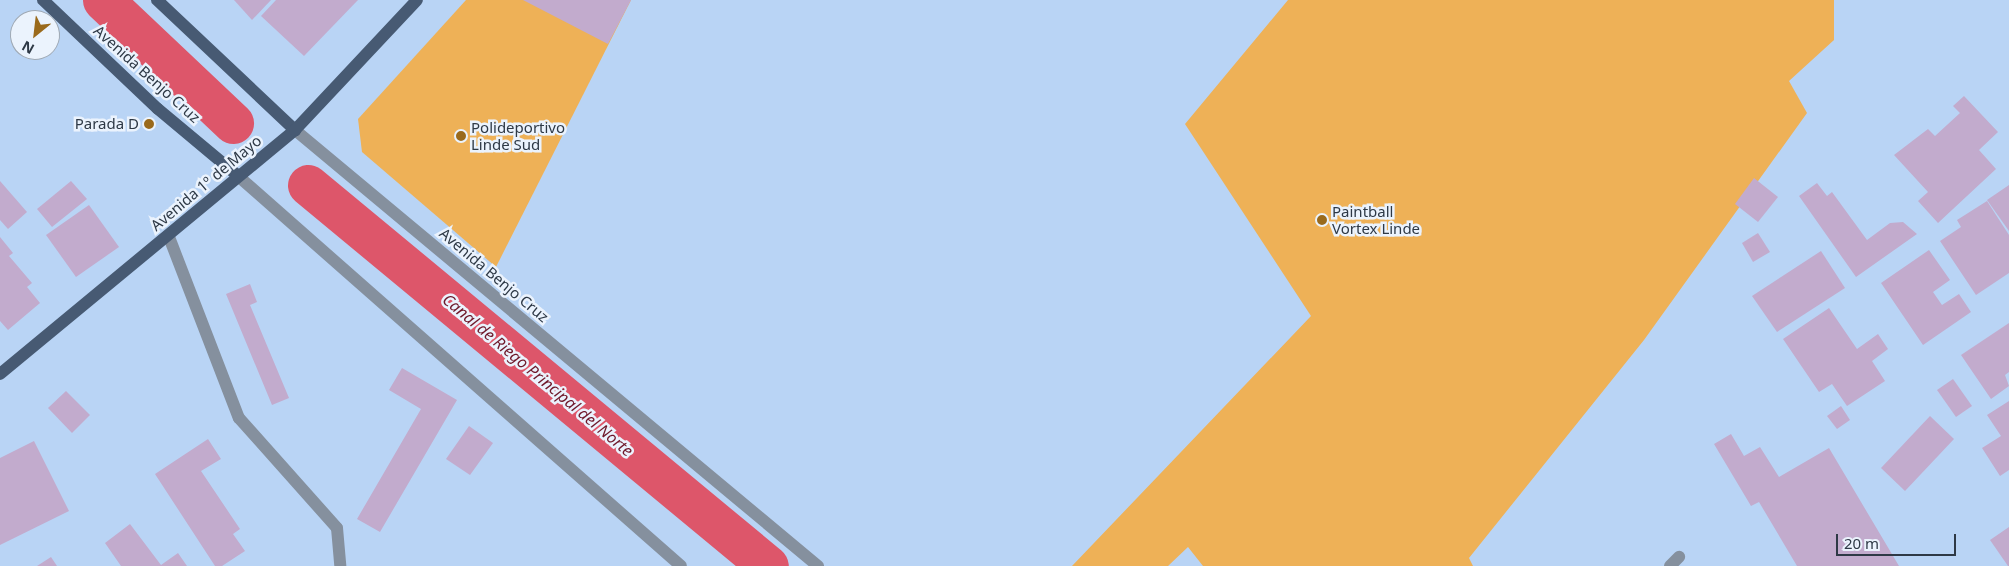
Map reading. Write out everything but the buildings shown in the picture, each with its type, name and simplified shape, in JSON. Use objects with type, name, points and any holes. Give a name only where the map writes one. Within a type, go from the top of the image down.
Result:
[{"type":"main road","name":"Avenida Benjo Cruz","points":[[43,0],[158,109],[238,176]]},
{"type":"main road","name":"Avenida Benjo Cruz","points":[[158,0],[295,130]]},
{"type":"main road","name":"Avenida 1º de Mayo","points":[[0,374],[169,237],[238,176],[295,130],[417,0]]},
{"type":"street","name":"Avenida Benjo Cruz","points":[[295,130],[818,566]]},
{"type":"street","name":"Avenida Benjo Cruz","points":[[238,176],[681,566]]},
{"type":"street","points":[[169,237],[239,418],[337,528],[340,566]]},
{"type":"shaded area","name":"Polideportivo Linde Sud","points":[[466,0],[631,0],[496,267],[362,152],[358,119]]},
{"type":"shaded area","points":[[1288,0],[1834,0],[1834,40],[1789,81],[1807,113],[1644,340],[1469,558],[1473,566],[1203,566],[1188,547],[1168,566],[1072,566],[1311,316],[1185,124]]},
{"type":"waterway","name":"Canal de Riego Principal del Norte","points":[[103,0],[233,123]]},
{"type":"waterway","name":"Canal de Riego Principal del Norte","points":[[308,185],[768,566]]},
{"type":"place","name":"Parada D","points":[[149,124]]},
{"type":"place","name":"Polideportivo Linde Sud","points":[[461,136]]},
{"type":"place","name":"Paintball Vortex Linde","points":[[1322,220]]}]
